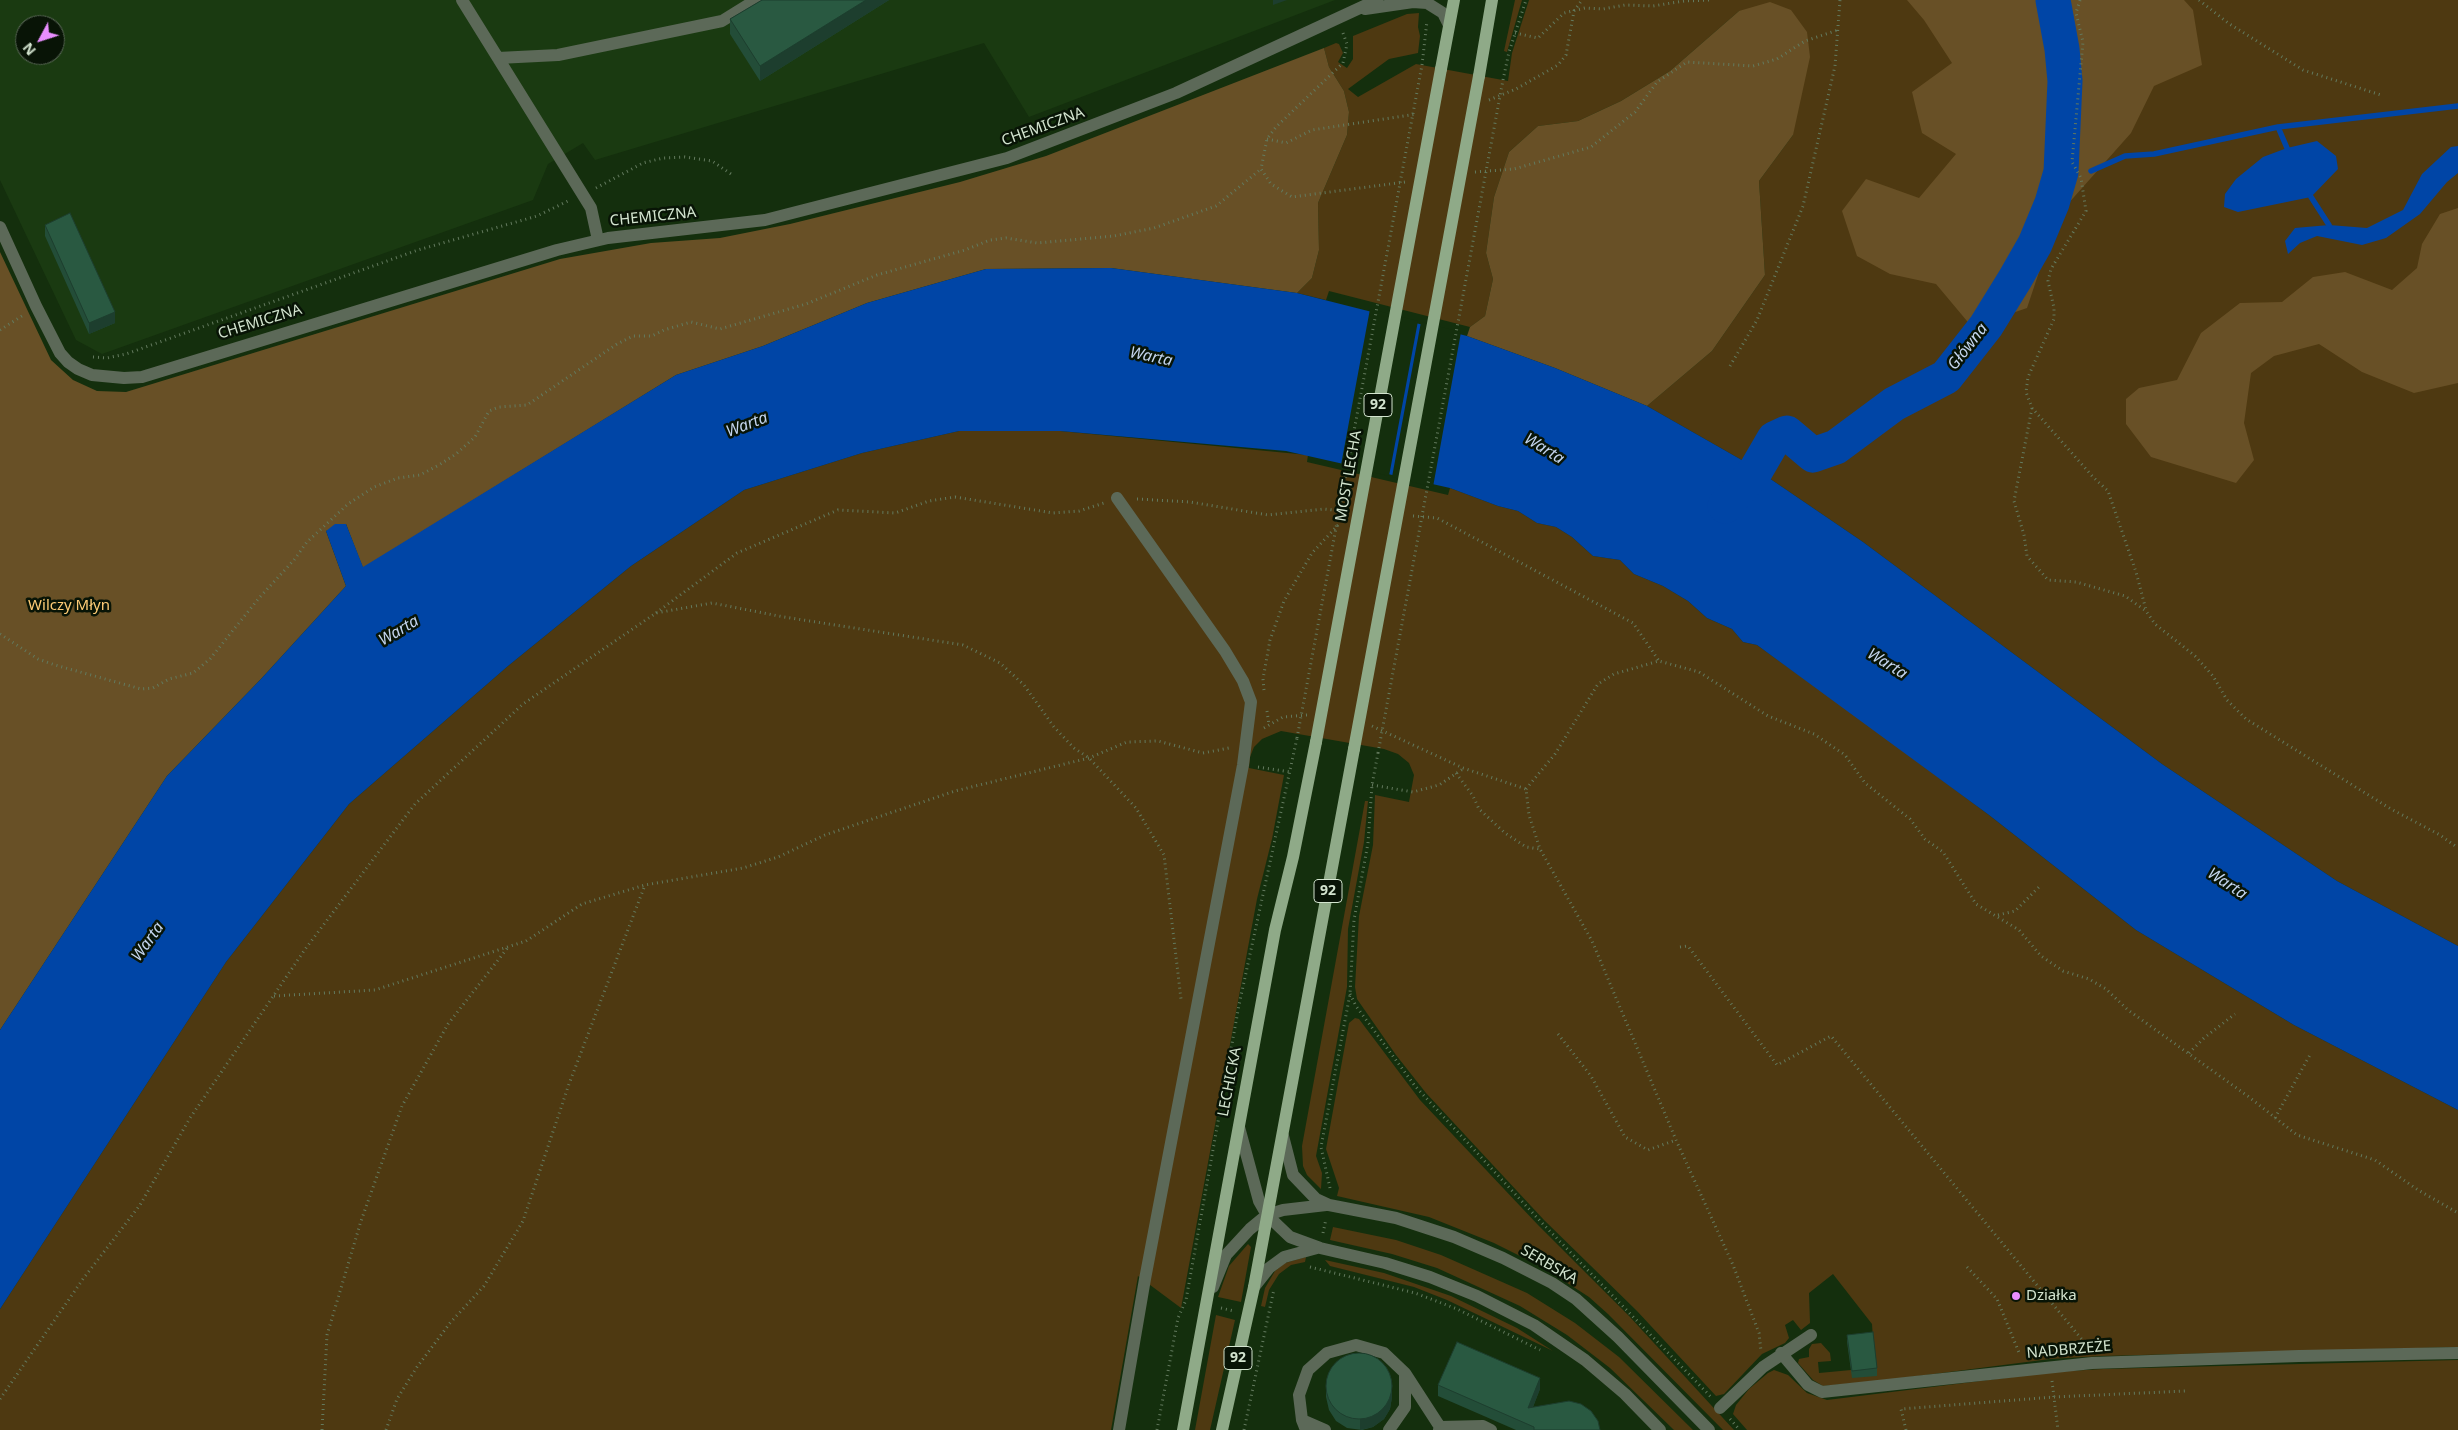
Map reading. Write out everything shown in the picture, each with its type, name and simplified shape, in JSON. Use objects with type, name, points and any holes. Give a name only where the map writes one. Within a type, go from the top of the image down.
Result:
[{"type":"main road","name":"92","points":[[1449,25],[1454,0]]},
{"type":"main road","name":"92","points":[[1222,1430],[1254,1287],[1283,1136],[1492,0]]},
{"type":"main road","points":[[1489,22],[1496,0]]},
{"type":"main road","name":"MOST LECHA","points":[[1316,742],[1449,25]]},
{"type":"main road","name":"LECHICKA","points":[[1183,1430],[1275,930],[1293,857],[1316,742]]},
{"type":"street","points":[[462,0],[591,208],[598,240]]},
{"type":"street","points":[[498,58],[558,55],[722,22],[756,0]]},
{"type":"street","name":"CHEMICZNA","points":[[0,228],[60,353],[73,366],[92,375],[132,378],[548,252],[598,240],[765,220],[1008,158],[1161,100],[1377,0]]},
{"type":"street","points":[[1355,10],[1413,2],[1427,3],[1443,13],[1449,25]]},
{"type":"street","points":[[1117,498],[1225,651],[1243,681],[1251,702],[1243,765],[1145,1279],[1119,1430]]},
{"type":"street","points":[[1238,1126],[1252,1183],[1259,1201],[1267,1214],[1290,1237],[1320,1248],[1385,1263],[1430,1277],[1477,1296],[1534,1325],[1591,1366],[1625,1394],[1660,1430]]},
{"type":"street","name":"SERBSKA","points":[[1283,1136],[1292,1175],[1316,1199],[1329,1199],[1454,1236],[1552,1283],[1576,1299],[1618,1337],[1709,1430]]},
{"type":"street","name":"SERBSKA","points":[[1267,1214],[1329,1199]]},
{"type":"street","points":[[1206,1304],[1226,1256],[1250,1229],[1267,1214]]},
{"type":"street","points":[[1254,1287],[1269,1268],[1284,1257],[1320,1248]]},
{"type":"street","points":[[1720,1408],[1780,1353],[1810,1335]]},
{"type":"street","points":[[1325,1430],[1304,1425],[1299,1395],[1308,1370],[1327,1353],[1356,1345],[1384,1353],[1405,1373],[1439,1429],[1483,1426],[1491,1430]]},
{"type":"street","name":"NADBRZEŻE","points":[[1780,1353],[1808,1385],[1822,1392],[2092,1363],[2299,1356],[2458,1354]]},
{"type":"street","points":[[1389,1430],[1405,1407],[1405,1373]]},
{"type":"path","points":[[1329,1199],[1328,1176],[1321,1147],[1350,994],[1354,920],[1368,843],[1372,785],[1502,80],[1526,0]]},
{"type":"path","points":[[1574,11],[1582,0]]},
{"type":"path","points":[[1516,33],[1538,38],[1559,17],[1574,11],[1710,0]]},
{"type":"path","points":[[1730,366],[1757,320],[1803,206],[1835,66],[1840,0]]},
{"type":"path","points":[[2080,0],[2076,13],[2083,42],[2072,162],[2080,178],[2086,212],[2051,269],[2048,281],[2054,308],[2054,319],[2028,377],[2026,392],[2032,408],[2093,478],[2108,491],[2136,572],[2146,611]]},
{"type":"path","points":[[2200,0],[2228,23],[2303,70],[2381,95]]},
{"type":"path","points":[[1157,1430],[1178,1318],[1186,1300],[1239,1005],[1291,772],[1422,65],[1426,35],[1427,3]]},
{"type":"path","points":[[0,634],[38,658],[54,665],[141,688],[153,688],[169,679],[193,673],[210,660],[259,598],[288,567],[307,542],[348,504],[374,487],[398,478],[420,475],[439,465],[456,454],[475,437],[489,411],[499,407],[527,405],[617,344],[633,336],[652,336],[691,322],[720,329],[806,304],[877,275],[965,250],[990,240],[1006,238],[1037,244],[1114,236],[1154,228],[1216,206],[1261,169],[1267,138],[1276,126],[1344,63],[1347,44],[1337,19]]},
{"type":"path","points":[[1473,172],[1514,169],[1591,147],[1635,112],[1656,82],[1687,62],[1753,66],[1777,59],[1805,41],[1838,30]]},
{"type":"path","points":[[89,355],[107,358],[126,354],[418,250],[537,216],[643,164],[663,158],[685,157],[712,161],[731,174]]},
{"type":"path","points":[[1261,169],[1271,184],[1292,197],[1406,182]]},
{"type":"path","points":[[0,330],[36,306]]},
{"type":"path","points":[[2032,408],[2014,501],[2024,535],[2027,556],[2048,580],[2076,582],[2125,596],[2146,611],[2155,624],[2195,656],[2213,676],[2227,700],[2246,719],[2391,809],[2440,834],[2458,848]]},
{"type":"path","points":[[0,1399],[83,1279],[140,1206],[190,1118],[306,948],[415,804],[523,704],[656,613],[737,553],[838,510],[895,513],[929,501],[955,497],[1053,513],[1079,511],[1117,498]]},
{"type":"path","points":[[1266,698],[1263,679],[1270,640],[1284,601],[1312,553],[1351,511]]},
{"type":"path","points":[[656,613],[712,603],[784,617],[963,645],[1000,662],[1024,685],[1060,734],[1074,748],[1089,758],[1136,808],[1164,855],[1182,1006],[1196,1018]]},
{"type":"path","points":[[1763,1367],[1759,1333],[1733,1265],[1676,1140],[1592,941],[1540,849],[1529,815],[1526,789],[1556,754],[1598,684],[1614,674],[1659,662],[1699,672],[1768,716],[1814,734],[1845,755],[1865,783],[1910,820],[1925,839],[1943,852],[1976,904],[1998,915],[2019,930],[2041,956],[2063,971],[2089,979],[2106,989],[2128,1010],[2298,1135],[2375,1160],[2418,1190],[2458,1213]]},
{"type":"path","points":[[1267,707],[1269,725]]},
{"type":"path","points":[[274,996],[375,990],[526,941],[582,904],[645,885],[743,868],[778,857],[826,835],[955,791],[1089,758],[1127,742],[1158,741],[1203,753],[1246,745],[1269,725],[1283,718],[1300,714],[1310,716]]},
{"type":"path","points":[[1365,725],[1374,727],[1463,768],[1526,789]]},
{"type":"path","points":[[1243,765],[1291,772]]},
{"type":"path","points":[[1372,785],[1413,792],[1439,785],[1463,768]]},
{"type":"path","points":[[1456,773],[1474,796],[1479,809],[1505,833],[1526,847],[1540,849]]},
{"type":"path","points":[[386,1430],[397,1399],[417,1367],[450,1323],[484,1286],[523,1221],[569,1084],[645,885]]},
{"type":"path","points":[[1998,915],[2015,911],[2039,887]]},
{"type":"path","points":[[322,1430],[327,1335],[360,1221],[402,1106],[448,1024],[509,946]]},
{"type":"path","points":[[1680,947],[1688,946],[1777,1065],[1831,1036],[2091,1350],[2092,1363]]},
{"type":"path","points":[[1350,994],[1401,1069],[1421,1093],[1542,1223],[1635,1317],[1720,1408]]},
{"type":"path","points":[[2189,1053],[2204,1038],[2235,1014]]},
{"type":"path","points":[[1558,1034],[1591,1076],[1625,1137],[1648,1150],[1676,1140]]},
{"type":"path","points":[[2276,1118],[2311,1053]]},
{"type":"path","points":[[1302,1266],[1415,1293],[1457,1308],[1542,1352]]},
{"type":"path","points":[[1967,1267],[1997,1299],[2026,1369]]},
{"type":"path","points":[[1244,1430],[1269,1310],[1278,1282]]},
{"type":"path","points":[[1906,1430],[1901,1409],[2054,1397],[2186,1390]]},
{"type":"path","points":[[2054,1397],[2058,1430]]},
{"type":"shaded area","points":[[0,0],[1335,0],[1029,117],[984,43],[595,160],[583,143],[548,164],[533,200],[102,354],[76,340],[0,180]]},
{"type":"shaded area","points":[[1515,0],[1522,0],[1507,52],[1504,51]]},
{"type":"shaded area","points":[[1529,0],[2458,0],[2458,946],[2337,881],[2162,764],[1863,542],[1747,463],[1647,406],[1712,351],[1765,275],[1759,181],[1793,135],[1739,11],[1670,71],[1621,101],[1578,121],[1538,126],[1509,152],[1494,197],[1486,253],[1493,279],[1485,316],[1470,327],[1329,291],[1326,300],[1297,293],[1312,278],[1319,250],[1318,203],[1347,135],[1349,112],[1344,91],[1329,67],[1324,48],[1336,43],[1339,44],[1343,53],[1338,62],[1347,68],[1353,59],[1353,36],[1407,14],[1419,13],[1418,27],[1420,36],[1418,53],[1389,59],[1348,89],[1358,97],[1416,64],[1508,81],[1512,53]]},
{"type":"shaded area","points":[[959,431],[1060,431],[1308,455],[1307,462],[1448,495],[1450,488],[1498,506],[1518,511],[1537,523],[1556,527],[1572,537],[1593,556],[1620,560],[1634,574],[1663,586],[1688,601],[1707,618],[1732,629],[1743,642],[1757,645],[1864,722],[1989,815],[2136,930],[2294,1025],[2458,1110],[2458,1347],[2050,1359],[1887,1380],[1823,1386],[1813,1380],[1798,1363],[1799,1359],[1809,1357],[1809,1349],[1812,1344],[1821,1343],[1830,1353],[1831,1361],[1818,1362],[1819,1373],[1851,1370],[1873,1339],[1872,1324],[1833,1274],[1809,1293],[1810,1323],[1801,1330],[1793,1320],[1785,1325],[1789,1338],[1785,1343],[1762,1354],[1724,1394],[1716,1396],[1637,1311],[1544,1220],[1426,1093],[1396,1055],[1357,999],[1355,987],[1359,916],[1373,845],[1375,795],[1409,802],[1414,775],[1409,763],[1398,754],[1384,749],[1281,731],[1262,739],[1254,747],[1250,757],[1249,768],[1284,775],[1272,839],[1257,899],[1181,1308],[1138,1276],[1111,1430],[0,1430],[0,1309],[226,962],[349,804],[508,666],[631,566],[744,490],[862,453]]},
{"type":"shaded area","points":[[1365,801],[1368,801],[1364,842],[1348,929],[1347,987],[1316,1156],[1322,1173],[1321,1189],[1307,1175],[1303,1166],[1302,1146]]},
{"type":"shaded area","points":[[1355,1018],[1359,1019],[1420,1100],[1538,1225],[1630,1317],[1734,1430],[1723,1430],[1608,1314],[1589,1297],[1544,1268],[1494,1243],[1429,1217],[1337,1196],[1339,1188],[1326,1149],[1349,1023]]},
{"type":"shaded area","points":[[1333,1227],[1396,1240],[1441,1255],[1527,1293],[1575,1323],[1619,1357],[1693,1430],[1674,1430],[1610,1368],[1567,1335],[1520,1306],[1437,1268],[1392,1254],[1330,1240]]},
{"type":"shaded area","points":[[1248,1244],[1251,1247],[1241,1302],[1218,1297],[1229,1266]]},
{"type":"shaded area","points":[[1306,1257],[1305,1262],[1291,1265],[1279,1274],[1269,1290],[1265,1307],[1261,1306],[1265,1288],[1275,1271],[1285,1263]]},
{"type":"shaded area","points":[[1325,1260],[1384,1273],[1451,1296],[1517,1328],[1553,1351],[1447,1300],[1414,1287],[1330,1266]]},
{"type":"shaded area","points":[[1216,1315],[1235,1320],[1210,1430],[1195,1430]]},
{"type":"shaded area","points":[[2458,1360],[2458,1430],[1747,1430],[1733,1414],[1736,1405],[1749,1389],[1774,1370],[1788,1375],[1807,1393],[1827,1400],[2053,1372],[2103,1369]]},
{"type":"green space","points":[[1907,0],[2184,0],[2193,10],[2202,65],[2154,86],[2131,133],[2058,215],[2027,308],[1972,327],[1936,284],[1890,274],[1857,256],[1842,211],[1866,179],[1919,198],[1956,154],[1922,133],[1912,92],[1952,63],[1924,20]]},
{"type":"green space","points":[[1770,2],[1791,10],[1807,32],[1810,57],[1793,135],[1759,181],[1765,275],[1712,351],[1647,406],[1555,368],[1467,336],[1470,327],[1485,316],[1493,279],[1486,253],[1494,197],[1509,152],[1538,126],[1578,121],[1621,101],[1670,71],[1739,11]]},
{"type":"green space","name":"Wilczy Młyn","points":[[1324,48],[1329,67],[1344,91],[1349,112],[1347,135],[1318,203],[1319,250],[1312,278],[1297,293],[1111,268],[986,269],[867,303],[763,346],[676,375],[363,568],[346,524],[326,531],[346,586],[261,679],[167,776],[0,1030],[0,252],[51,360],[73,380],[97,391],[126,392],[560,259],[651,243],[720,238],[790,224],[960,182],[1046,156]]},
{"type":"green space","points":[[2458,208],[2458,383],[2414,393],[2362,372],[2319,344],[2274,356],[2251,373],[2244,423],[2254,460],[2236,483],[2151,457],[2126,424],[2126,399],[2139,388],[2177,380],[2201,333],[2240,303],[2282,302],[2313,277],[2345,272],[2392,290],[2417,268],[2422,244],[2440,214]]},
{"type":"water","points":[[2317,141],[2336,156],[2338,169],[2311,197],[2238,212],[2224,207],[2225,194],[2236,179],[2263,157],[2287,148]]},
{"type":"water","points":[[2458,146],[2458,173],[2447,182],[2420,214],[2386,238],[2362,245],[2317,236],[2300,243],[2288,254],[2285,241],[2295,228],[2329,225],[2367,228],[2403,210],[2422,174],[2451,147]]},
{"type":"water","name":"Warta","points":[[1111,268],[1297,293],[1467,336],[1555,368],[1647,406],[1747,463],[1863,542],[2162,764],[2337,881],[2458,946],[2458,1110],[2294,1025],[2136,930],[1989,815],[1757,645],[1743,642],[1732,629],[1707,618],[1688,601],[1663,586],[1634,574],[1620,560],[1593,556],[1572,537],[1556,527],[1537,523],[1518,511],[1498,506],[1450,488],[1286,451],[1060,431],[959,431],[862,453],[744,490],[631,566],[508,666],[349,804],[226,962],[0,1309],[0,1030],[167,776],[261,679],[346,586],[326,531],[335,524],[346,524],[363,567],[676,375],[763,346],[867,303],[986,269]]},
{"type":"pier","points":[[1370,309],[1418,321],[1389,476],[1341,465]]},
{"type":"pier","points":[[1421,322],[1461,332],[1433,487],[1392,477]]},
{"type":"building","points":[[762,0],[866,0],[760,66],[730,19]]},
{"type":"building","points":[[70,213],[115,312],[89,323],[45,225]]},
{"type":"building","points":[[1873,1332],[1877,1368],[1852,1371],[1847,1335]]},
{"type":"building","points":[[1457,1342],[1540,1378],[1528,1408],[1569,1401],[1581,1404],[1591,1411],[1598,1421],[1600,1430],[1534,1430],[1534,1427],[1438,1385]]},
{"type":"building","points":[[1359,1353],[1371,1356],[1382,1363],[1389,1374],[1392,1386],[1389,1398],[1382,1409],[1371,1416],[1359,1419],[1347,1416],[1336,1409],[1329,1398],[1326,1386],[1329,1374],[1336,1363],[1347,1356]]},
{"type":"waterway","name":"Główna","points":[[1725,506],[1756,470],[1774,439],[1787,433],[1813,455],[1836,447],[1894,404],[1946,377],[1986,326],[2035,244],[2052,203],[2061,172],[2065,81],[2062,49],[2053,0]]},
{"type":"waterway","points":[[2091,171],[2125,156],[2154,154],[2278,127],[2458,106]]},
{"type":"waterway","points":[[2278,127],[2287,148]]},
{"type":"waterway","points":[[2311,197],[2329,225]]},
{"type":"place","name":"Działka","points":[[2016,1296]]}]
